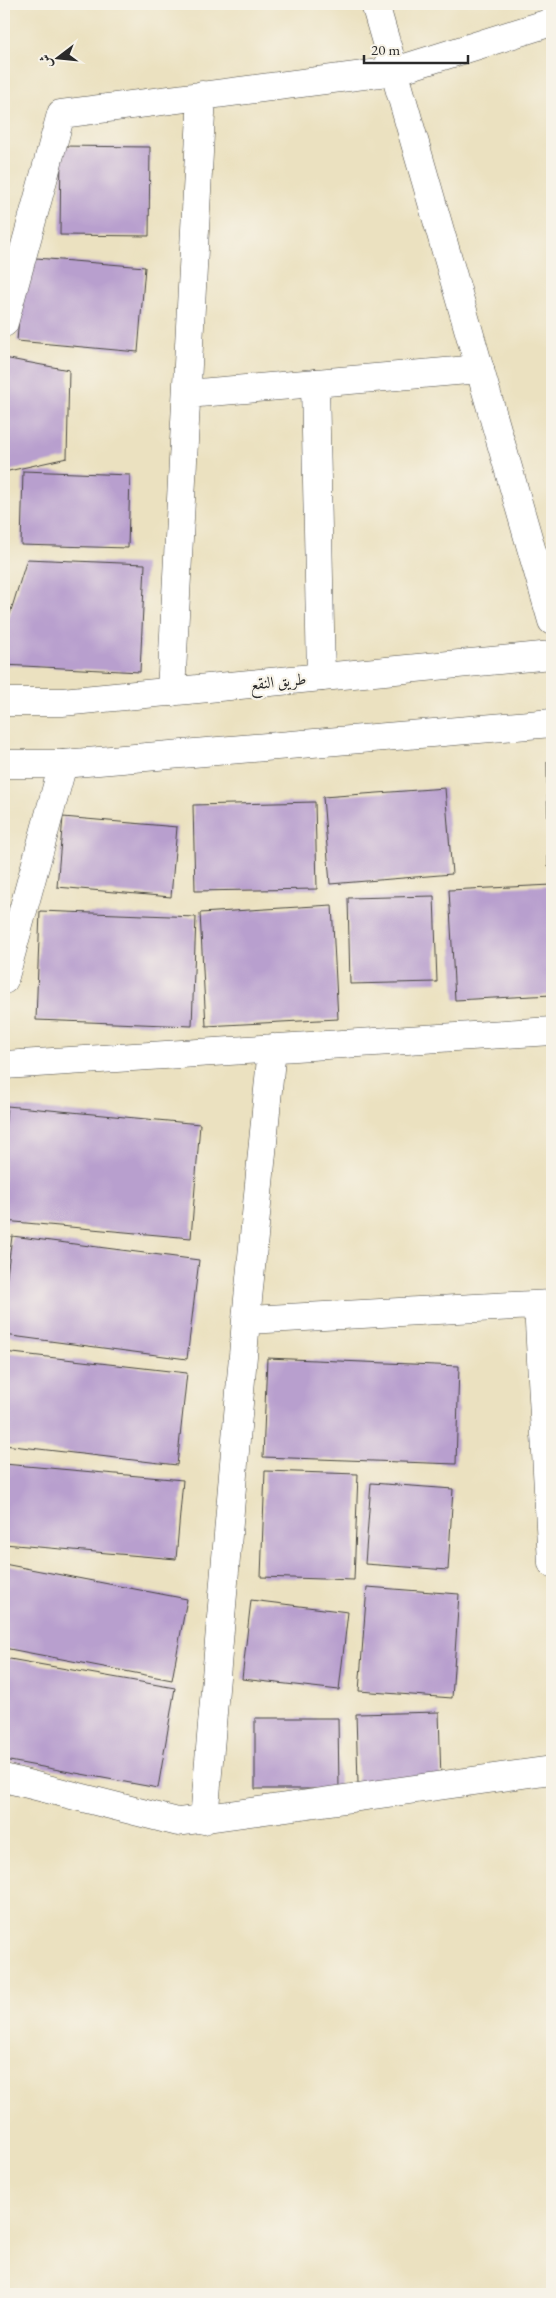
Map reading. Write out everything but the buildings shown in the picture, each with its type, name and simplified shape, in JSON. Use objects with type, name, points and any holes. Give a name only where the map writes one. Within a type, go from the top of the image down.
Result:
[{"type":"street","points":[[376,4],[552,621]]},
{"type":"street","points":[[4,323],[61,114],[395,71],[552,22]]},
{"type":"street","points":[[171,692],[202,95]]},
{"type":"street","points":[[187,394],[480,369]]},
{"type":"street","points":[[315,383],[321,677]]},
{"type":"street","name":"طريق النقع","points":[[4,702],[62,702],[552,655]]},
{"type":"street","points":[[4,764],[63,764],[552,723]]},
{"type":"street","points":[[4,980],[63,764]]},
{"type":"street","points":[[4,1064],[552,1032]]},
{"type":"street","points":[[204,1820],[246,1320],[272,1048]]},
{"type":"street","points":[[246,1320],[545,1304],[552,1563]]},
{"type":"street","points":[[4,1778],[178,1822],[204,1820],[552,1770]]}]
